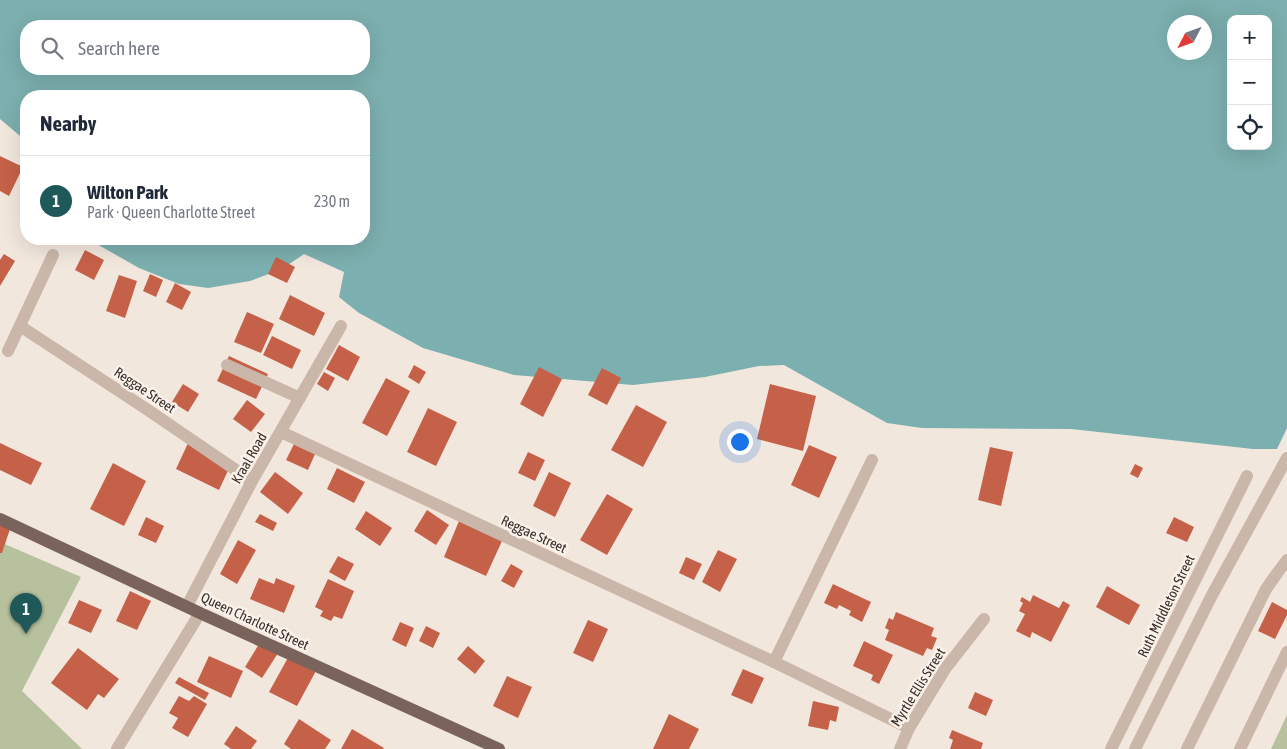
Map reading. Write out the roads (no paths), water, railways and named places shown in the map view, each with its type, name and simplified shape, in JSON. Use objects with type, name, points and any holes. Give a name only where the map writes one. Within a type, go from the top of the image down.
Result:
[{"type":"main road","name":"Queen Charlotte Street","points":[[0,519],[200,613],[499,749]]},
{"type":"street","points":[[8,351],[53,255]]},
{"type":"street","name":"Reggae Street","points":[[20,326],[252,481]]},
{"type":"street","name":"Kraal Road","points":[[187,606],[252,481],[341,326]]},
{"type":"street","points":[[227,365],[300,398]]},
{"type":"street","name":"Reggae Street","points":[[281,432],[774,662],[909,728]]},
{"type":"street","points":[[1135,749],[1212,595],[1287,458]]},
{"type":"street","points":[[774,662],[872,460]]},
{"type":"street","name":"Ruth Middleton Street","points":[[1111,749],[1247,476]]},
{"type":"street","points":[[1187,749],[1266,589],[1287,560]]},
{"type":"street","points":[[117,749],[200,613]]},
{"type":"street","name":"Myrtle Ellis Street","points":[[900,749],[909,728],[945,668],[984,620]]},
{"type":"street","points":[[1240,749],[1287,652]]},
{"type":"water","points":[[0,0],[1287,0],[1287,428],[1277,449],[1253,449],[1071,429],[922,428],[887,423],[784,365],[759,366],[705,377],[633,385],[514,375],[423,348],[359,313],[339,297],[344,272],[304,254],[282,269],[250,281],[208,288],[179,284],[139,268],[99,245],[370,245],[370,90],[20,90],[20,136],[0,119]]},
{"type":"place","name":"Wilton Park","points":[[26,634]]}]
